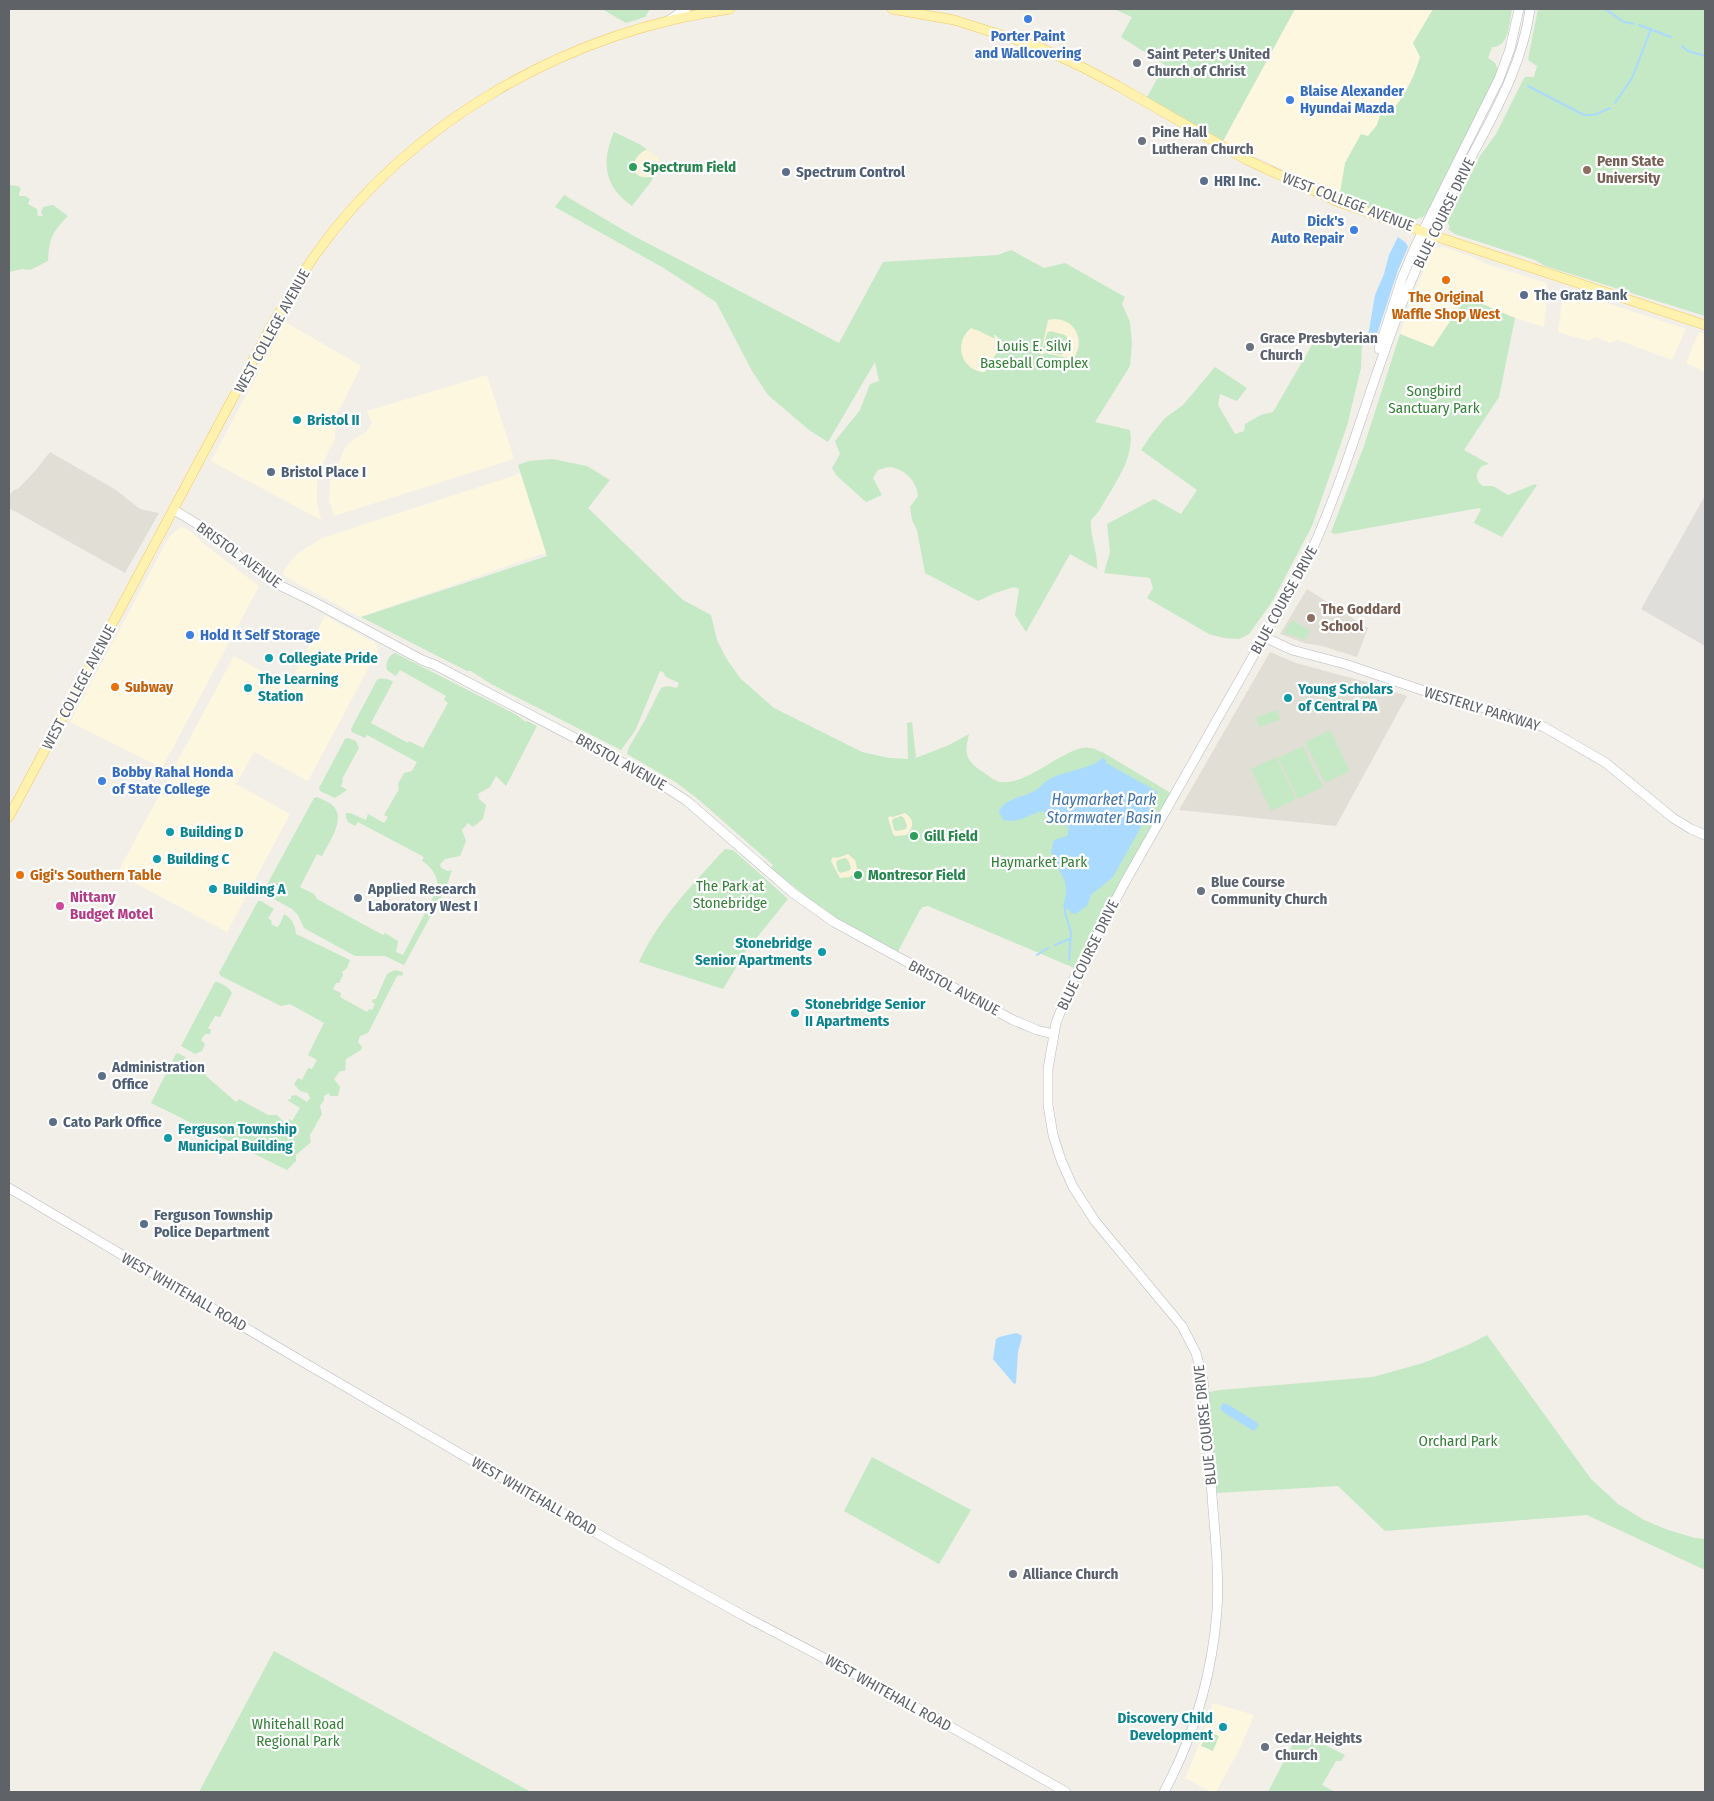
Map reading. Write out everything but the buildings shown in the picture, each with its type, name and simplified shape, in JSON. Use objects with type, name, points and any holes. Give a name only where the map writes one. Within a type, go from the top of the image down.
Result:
[{"type":"main road","points":[[667,22],[686,9]]},
{"type":"main road","name":"WEST COLLEGE AVENUE","points":[[9,817],[276,319],[314,257],[346,217],[383,178],[450,121],[528,73],[624,33],[709,10],[730,9]]},
{"type":"main road","name":"WEST COLLEGE AVENUE","points":[[892,9],[954,20],[1039,47],[1089,71],[1228,150],[1336,201],[1705,325]]},
{"type":"main road","name":"BLUE COURSE DRIVE","points":[[1164,1792],[1195,1720],[1209,1668],[1215,1627],[1218,1594],[1217,1563],[1203,1380],[1196,1353],[1182,1326],[1088,1212],[1065,1170],[1055,1142],[1048,1104],[1048,1069],[1053,1034],[1072,982],[1124,884],[1307,561],[1319,534],[1427,233],[1499,79],[1510,49],[1519,9]]},
{"type":"main road","name":"BLUE COURSE DRIVE","points":[[1427,233],[1510,80],[1523,43],[1530,9]]},
{"type":"main road","name":"BRISTOL AVENUE","points":[[174,510],[207,530],[247,563],[279,585],[650,776],[687,801],[802,900],[851,933],[1014,1020],[1037,1030],[1053,1034]]},
{"type":"main road","name":"WESTERLY PARKWAY","points":[[1264,637],[1292,650],[1345,664],[1448,699],[1508,714],[1544,727],[1606,763],[1676,820],[1705,835]]},
{"type":"main road","name":"WEST WHITEHALL ROAD","points":[[9,1188],[630,1552],[744,1616],[896,1696],[1066,1792]]},
{"type":"shaded area","points":[[1295,9],[1433,9],[1413,43],[1420,57],[1415,73],[1395,109],[1386,117],[1380,115],[1377,125],[1346,163],[1340,193],[1343,197],[1223,141]]},
{"type":"shaded area","points":[[1443,247],[1484,263],[1546,283],[1548,290],[1544,327],[1515,318],[1466,297],[1433,347],[1400,334],[1432,251],[1435,248]]},
{"type":"shaded area","points":[[1570,291],[1686,329],[1672,360],[1618,340],[1610,343],[1596,337],[1588,341],[1558,332],[1563,296],[1566,292]]},
{"type":"shaded area","points":[[282,320],[361,366],[341,407],[335,415],[335,439],[322,465],[317,483],[317,504],[321,520],[211,461],[257,375],[256,369]]},
{"type":"shaded area","points":[[1699,332],[1705,334],[1705,372],[1686,363]]},
{"type":"shaded area","points":[[487,375],[514,459],[334,516],[329,501],[330,482],[345,448],[349,443],[366,432],[372,423],[367,411]]},
{"type":"shaded area","points":[[50,452],[116,490],[140,509],[159,513],[125,573],[9,508],[9,495],[18,489]]},
{"type":"shaded area","points":[[525,472],[550,551],[360,617],[283,574],[297,554],[322,538]]},
{"type":"shaded area","points":[[1705,496],[1705,646],[1641,609]]},
{"type":"shaded area","points":[[180,527],[195,535],[205,545],[259,586],[162,768],[70,722],[169,537]]},
{"type":"shaded area","points":[[1307,589],[1368,628],[1357,657],[1322,646],[1304,643],[1280,634]]},
{"type":"shaded area","points":[[325,616],[377,644],[378,650],[308,781],[254,752],[236,784],[290,814],[227,932],[120,875],[119,870],[234,656],[288,686]]},
{"type":"shaded area","points":[[1270,652],[1296,663],[1366,682],[1407,696],[1336,826],[1179,810]]},
{"type":"shaded area","points":[[1213,1703],[1254,1715],[1240,1748],[1216,1792],[1211,1792],[1185,1778],[1201,1740]]},
{"type":"green space","points":[[602,9],[650,9],[645,17],[626,23]]},
{"type":"green space","points":[[1114,9],[1295,9],[1223,141],[1147,97],[1165,65],[1121,37],[1132,17]]},
{"type":"green space","points":[[1433,9],[1512,9],[1508,33],[1502,43],[1492,47],[1488,58],[1495,63],[1498,70],[1489,91],[1426,214],[1415,221],[1407,221],[1360,205],[1340,193],[1345,163],[1361,134],[1368,136],[1377,125],[1380,115],[1386,116],[1392,110],[1403,96],[1411,81],[1420,57],[1413,43]]},
{"type":"green space","name":"Penn State University","points":[[1538,9],[1705,9],[1705,316],[1545,266],[1535,260],[1455,234],[1448,229],[1450,227],[1447,221],[1480,156],[1496,134],[1523,80],[1525,77],[1534,77],[1537,66],[1528,60]]},
{"type":"green space","name":"Spectrum Field","points":[[614,132],[639,144],[659,157],[661,164],[650,183],[632,206],[616,191],[608,173],[607,154]]},
{"type":"green space","points":[[9,185],[18,186],[21,189],[19,196],[25,196],[30,199],[28,204],[37,209],[38,216],[43,216],[41,212],[43,207],[53,205],[68,216],[52,236],[48,261],[30,270],[22,269],[9,272]]},
{"type":"green space","name":"Louis E. Silvi Baseball Complex","points":[[564,195],[632,235],[839,343],[883,262],[998,255],[1011,250],[1044,268],[1065,263],[1125,297],[1122,304],[1130,322],[1132,343],[1130,366],[1095,422],[1130,430],[1131,438],[1129,454],[1119,477],[1091,520],[1097,569],[1070,554],[1026,632],[1015,615],[1019,589],[1014,587],[978,601],[925,573],[917,530],[912,520],[910,507],[918,496],[910,477],[891,467],[878,470],[873,478],[882,495],[866,502],[836,475],[832,468],[840,454],[835,441],[860,410],[870,384],[879,381],[875,362],[828,442],[809,430],[768,395],[752,371],[716,302],[662,267],[555,207]]},
{"type":"green space","name":"Songbird Sanctuary Park","points":[[1466,297],[1515,318],[1499,397],[1464,450],[1489,464],[1482,466],[1477,474],[1478,482],[1483,486],[1493,486],[1508,495],[1535,484],[1537,485],[1502,537],[1474,523],[1481,509],[1479,508],[1335,534],[1331,532],[1364,446],[1400,334],[1433,347]]},
{"type":"green space","points":[[1328,332],[1362,344],[1361,368],[1347,426],[1312,526],[1272,602],[1249,634],[1239,639],[1209,634],[1147,598],[1153,588],[1150,578],[1104,573],[1110,552],[1107,524],[1154,499],[1181,514],[1197,490],[1141,450],[1165,418],[1183,405],[1215,367],[1247,388],[1237,401],[1220,394],[1218,405],[1235,434],[1244,431],[1245,424],[1261,415],[1273,412],[1313,343]]},
{"type":"green space","name":"Haymarket Park","points":[[552,459],[587,466],[610,480],[588,508],[683,600],[711,615],[717,640],[726,658],[740,678],[774,708],[862,752],[889,758],[908,759],[907,723],[912,722],[916,758],[949,745],[969,734],[967,745],[968,758],[980,770],[1000,782],[1020,779],[1073,751],[1091,748],[1104,753],[1174,795],[1079,970],[928,906],[920,910],[897,953],[852,929],[822,909],[771,868],[773,865],[699,800],[677,783],[627,754],[661,688],[667,686],[677,688],[679,683],[666,677],[663,672],[660,671],[635,731],[621,750],[491,684],[471,671],[467,671],[361,617],[547,556],[518,465],[529,461]]},
{"type":"green space","points":[[1292,620],[1310,631],[1305,640],[1284,633]]},
{"type":"green space","points":[[395,653],[537,726],[506,786],[496,776],[490,787],[478,794],[479,799],[486,805],[483,819],[473,827],[468,823],[462,830],[466,841],[460,856],[445,859],[440,864],[441,868],[448,871],[452,870],[446,888],[404,965],[385,956],[355,956],[304,928],[298,915],[292,909],[263,892],[314,798],[317,797],[324,800],[336,809],[338,816],[336,830],[322,856],[317,854],[300,887],[314,894],[317,899],[383,935],[385,933],[398,941],[396,952],[403,955],[437,890],[436,878],[432,870],[422,861],[424,857],[358,822],[355,826],[348,822],[346,817],[346,813],[350,813],[366,820],[368,814],[384,823],[388,817],[384,815],[399,789],[398,784],[404,773],[412,771],[417,762],[367,735],[365,738],[352,732],[351,729],[377,680],[385,679],[393,682],[371,723],[408,743],[409,741],[423,748],[448,703],[444,700],[446,696],[400,670],[396,676],[387,670],[388,660]]},
{"type":"green space","points":[[1277,710],[1280,720],[1259,727],[1256,717]]},
{"type":"green space","points":[[1330,730],[1350,771],[1325,783],[1305,742]]},
{"type":"green space","points":[[348,738],[356,741],[359,748],[342,779],[341,786],[347,790],[335,798],[320,791],[319,788],[345,739]]},
{"type":"green space","points":[[1303,746],[1323,787],[1298,799],[1278,758]]},
{"type":"green space","points":[[1276,757],[1296,799],[1271,811],[1251,769]]},
{"type":"green space","name":"The Park at Stonebridge","points":[[725,849],[733,850],[788,899],[746,951],[723,989],[639,962],[656,931],[667,916]]},
{"type":"green space","points":[[258,901],[274,909],[268,918],[272,921],[271,924],[277,927],[284,914],[293,922],[296,934],[350,960],[347,968],[342,972],[343,975],[339,983],[336,983],[333,989],[341,993],[340,997],[367,1012],[369,1009],[372,1010],[375,1004],[372,1002],[373,999],[376,999],[387,974],[395,970],[403,972],[402,976],[398,975],[396,978],[368,1033],[360,1036],[358,1042],[362,1047],[361,1050],[346,1059],[345,1071],[340,1071],[334,1079],[340,1087],[338,1096],[330,1096],[329,1093],[324,1096],[320,1106],[322,1114],[310,1135],[311,1142],[296,1155],[296,1161],[287,1170],[151,1103],[178,1053],[203,1067],[206,1076],[236,1102],[239,1099],[268,1115],[277,1115],[284,1122],[281,1126],[284,1128],[289,1119],[292,1121],[300,1108],[287,1100],[291,1099],[291,1096],[296,1095],[307,1102],[310,1098],[308,1093],[300,1091],[294,1084],[298,1078],[302,1080],[308,1068],[312,1069],[317,1060],[308,1055],[324,1023],[290,1004],[281,1006],[221,976],[219,973]]},
{"type":"green space","points":[[215,982],[225,986],[232,993],[220,1017],[215,1016],[208,1028],[211,1030],[210,1034],[205,1034],[201,1040],[205,1044],[202,1051],[195,1054],[181,1046]]},
{"type":"green space","name":"Orchard Park","points":[[1487,1335],[1591,1479],[1618,1504],[1644,1520],[1668,1530],[1705,1539],[1705,1570],[1587,1515],[1385,1531],[1338,1486],[1217,1493],[1209,1392],[1373,1377],[1423,1363],[1468,1345]]},
{"type":"green space","points":[[872,1457],[971,1510],[939,1564],[844,1511]]},
{"type":"green space","name":"Whitehall Road Regional Park","points":[[274,1651],[531,1792],[199,1792]]},
{"type":"green space","points":[[1207,1731],[1219,1736],[1213,1751],[1201,1746]]},
{"type":"green space","points":[[1299,1732],[1345,1755],[1341,1761],[1336,1761],[1322,1785],[1335,1792],[1268,1792]]},
{"type":"sand","points":[[647,149],[659,157],[661,164],[654,176],[646,177],[636,174],[634,165],[640,154]]},
{"type":"sand","points":[[1048,320],[1062,320],[1073,327],[1077,333],[1079,346],[1073,359],[1039,353],[1039,349],[1042,348]],"holes":[[[1050,331],[1067,337],[1064,353],[1061,355],[1046,352],[1043,348],[1047,333]]]},
{"type":"sand","points":[[971,328],[995,339],[995,335],[1003,343],[1002,351],[1000,354],[999,349],[985,372],[970,367],[962,355],[962,341],[965,334]]},
{"type":"sand","points":[[905,813],[911,818],[912,827],[906,835],[895,836],[893,834],[888,818],[890,816],[893,817]],"holes":[[[901,816],[904,818],[907,826],[906,829],[894,830],[893,819]]]},
{"type":"sand","points":[[848,854],[855,860],[857,868],[850,877],[840,878],[831,861],[833,857],[837,858]],"holes":[[[845,858],[848,860],[850,870],[841,873],[838,871],[836,863],[838,860]]]},
{"type":"water","points":[[1398,237],[1408,247],[1398,270],[1374,343],[1367,342],[1375,295],[1384,274],[1389,255]]},
{"type":"water","name":"Haymarket Park Stormwater Basin","points":[[1103,758],[1106,760],[1106,763],[1158,792],[1146,818],[1113,877],[1091,895],[1087,906],[1075,914],[1063,907],[1065,883],[1051,852],[1054,840],[1067,836],[1069,828],[1049,813],[1035,813],[1013,821],[1003,820],[999,811],[1006,803],[1031,793],[1046,781],[1061,774],[1090,766]]},
{"type":"water","points":[[1016,1333],[1022,1337],[1018,1352],[1016,1383],[1014,1384],[993,1359],[996,1339]]},
{"type":"water","points":[[1223,1403],[1259,1425],[1254,1431],[1252,1430],[1223,1412],[1220,1408]]},
{"type":"waterway","points":[[1605,9],[1624,22],[1634,24]]},
{"type":"waterway","points":[[1639,25],[1671,37]]},
{"type":"waterway","points":[[1615,103],[1632,78],[1651,29]]},
{"type":"waterway","points":[[1682,46],[1688,51],[1705,56]]},
{"type":"waterway","points":[[1528,86],[1584,115],[1594,115],[1610,108]]},
{"type":"waterway","points":[[1065,906],[1071,933],[1069,960]]},
{"type":"waterway","points":[[1055,945],[1069,939]]},
{"type":"waterway","points":[[1037,955],[1048,948]]},
{"type":"place","name":"Porter Paint and Wallcovering","points":[[1028,19]]},
{"type":"place","name":"Saint Peter's United Church of Christ","points":[[1137,63]]},
{"type":"place","name":"Blaise Alexander Hyundai Mazda","points":[[1290,100]]},
{"type":"place","name":"Pine Hall Lutheran Church","points":[[1142,141]]},
{"type":"place","name":"Spectrum Field","points":[[633,167]]},
{"type":"place","name":"Penn State University","points":[[1587,170]]},
{"type":"place","name":"Spectrum Control","points":[[786,172]]},
{"type":"place","name":"HRI Inc.","points":[[1204,181]]},
{"type":"place","name":"Dick's Auto Repair","points":[[1354,230]]},
{"type":"place","name":"The Original Waffle Shop West","points":[[1446,280]]},
{"type":"place","name":"The Gratz Bank","points":[[1524,295]]},
{"type":"place","name":"Grace Presbyterian Church","points":[[1250,347]]},
{"type":"place","name":"Bristol II","points":[[297,420]]},
{"type":"place","name":"Bristol Place I","points":[[271,472]]},
{"type":"place","name":"The Goddard School","points":[[1311,618]]},
{"type":"place","name":"Hold It Self Storage","points":[[190,635]]},
{"type":"place","name":"Collegiate Pride","points":[[269,658]]},
{"type":"place","name":"Subway","points":[[115,687]]},
{"type":"place","name":"The Learning Station","points":[[248,688]]},
{"type":"place","name":"Young Scholars of Central PA","points":[[1288,698]]},
{"type":"place","name":"Bobby Rahal Honda of State College","points":[[102,781]]},
{"type":"place","name":"Building D","points":[[170,832]]},
{"type":"place","name":"Gill Field","points":[[914,836]]},
{"type":"place","name":"Building C","points":[[157,859]]},
{"type":"place","name":"Gigi's Southern Table","points":[[20,875]]},
{"type":"place","name":"Montresor Field","points":[[858,875]]},
{"type":"place","name":"Building A","points":[[213,889]]},
{"type":"place","name":"Blue Course Community Church","points":[[1201,891]]},
{"type":"place","name":"Applied Research Laboratory West I","points":[[358,898]]},
{"type":"place","name":"Nittany Budget Motel","points":[[60,906]]},
{"type":"place","name":"Stonebridge Senior Apartments","points":[[822,952]]},
{"type":"place","name":"Stonebridge Senior II Apartments","points":[[795,1013]]},
{"type":"place","name":"Administration Office","points":[[102,1076]]},
{"type":"place","name":"Cato Park Office","points":[[53,1122]]},
{"type":"place","name":"Ferguson Township Municipal Building","points":[[168,1138]]},
{"type":"place","name":"Ferguson Township Police Department","points":[[144,1224]]},
{"type":"place","name":"Alliance Church","points":[[1013,1574]]},
{"type":"place","name":"Discovery Child Development","points":[[1223,1727]]},
{"type":"place","name":"Cedar Heights Church","points":[[1265,1747]]}]
